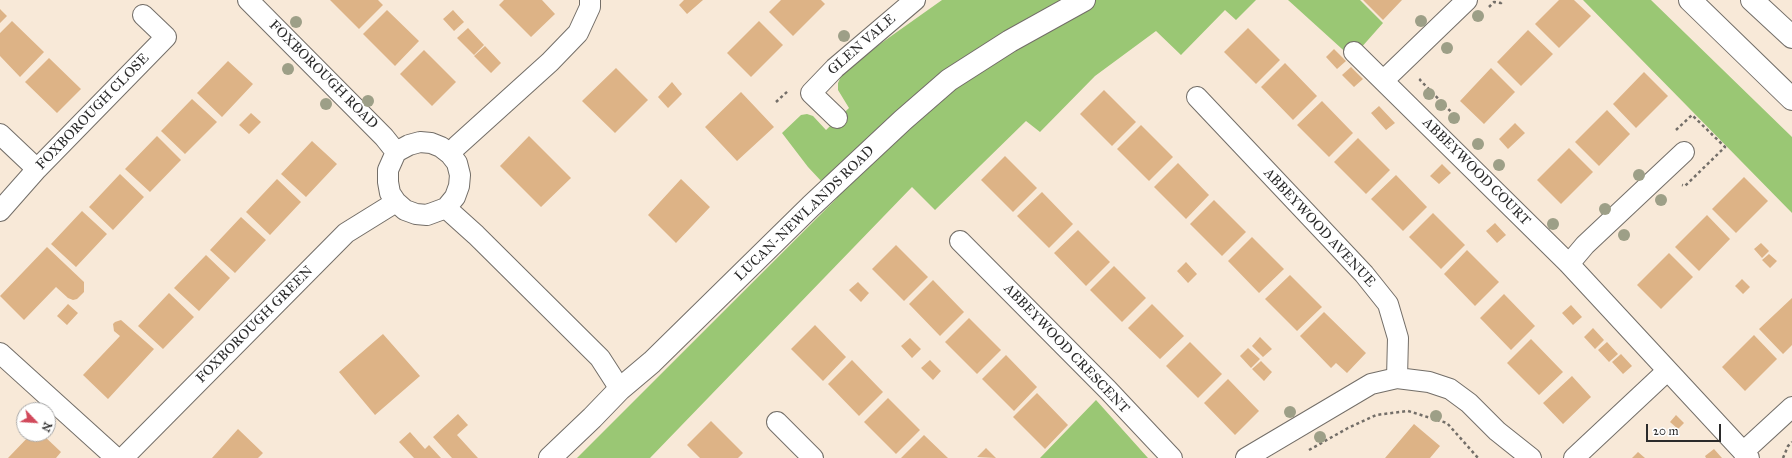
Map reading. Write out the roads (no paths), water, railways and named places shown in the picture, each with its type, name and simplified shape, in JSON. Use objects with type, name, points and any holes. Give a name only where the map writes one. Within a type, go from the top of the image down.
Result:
[{"type":"street","name":"FOXBOROUGH ROAD","points":[[248,0],[384,137],[396,152]]},
{"type":"street","points":[[450,154],[550,62],[578,33],[590,7],[590,0]]},
{"type":"street","name":"GLEN VALE","points":[[837,118],[811,93],[835,68],[915,0]]},
{"type":"street","name":"LUCAN-NEWLANDS ROAD","points":[[550,458],[620,389],[652,362],[811,206],[886,136],[944,85],[1010,41],[1084,0]]},
{"type":"street","points":[[1384,80],[1467,0]]},
{"type":"street","points":[[1690,0],[1792,99]]},
{"type":"street","points":[[1752,0],[1792,37]]},
{"type":"street","name":"FOXBOROUGH CLOSE","points":[[0,211],[38,169],[166,37],[143,15]]},
{"type":"street","name":"ABBEYWOOD COURT","points":[[1354,52],[1569,264],[1746,455],[1792,407]]},
{"type":"street","name":"ABBEYWOOD AVENUE","points":[[1197,97],[1344,252],[1388,304],[1398,338],[1397,378]]},
{"type":"street","points":[[0,134],[38,169]]},
{"type":"street","points":[[420,142],[431,143],[442,147],[450,154],[458,169],[459,186],[455,197],[446,208],[427,215],[416,214],[405,210],[396,202],[390,193],[388,182],[388,170],[396,152],[409,145],[420,142]]},
{"type":"street","points":[[1569,264],[1585,245],[1684,152]]},
{"type":"street","name":"FOXBOROUGH GREEN","points":[[123,458],[346,233],[396,202]]},
{"type":"street","points":[[446,208],[476,235],[600,358],[620,389]]},
{"type":"street","name":"ABBEYWOOD CRESCENT","points":[[960,241],[1108,390],[1172,458]]},
{"type":"street","points":[[0,353],[116,458]]},
{"type":"street","points":[[1574,458],[1667,371]]},
{"type":"street","points":[[1246,458],[1371,384],[1397,378],[1429,382],[1450,390],[1470,403],[1497,431],[1531,458]]},
{"type":"street","points":[[777,422],[813,458]]}]
